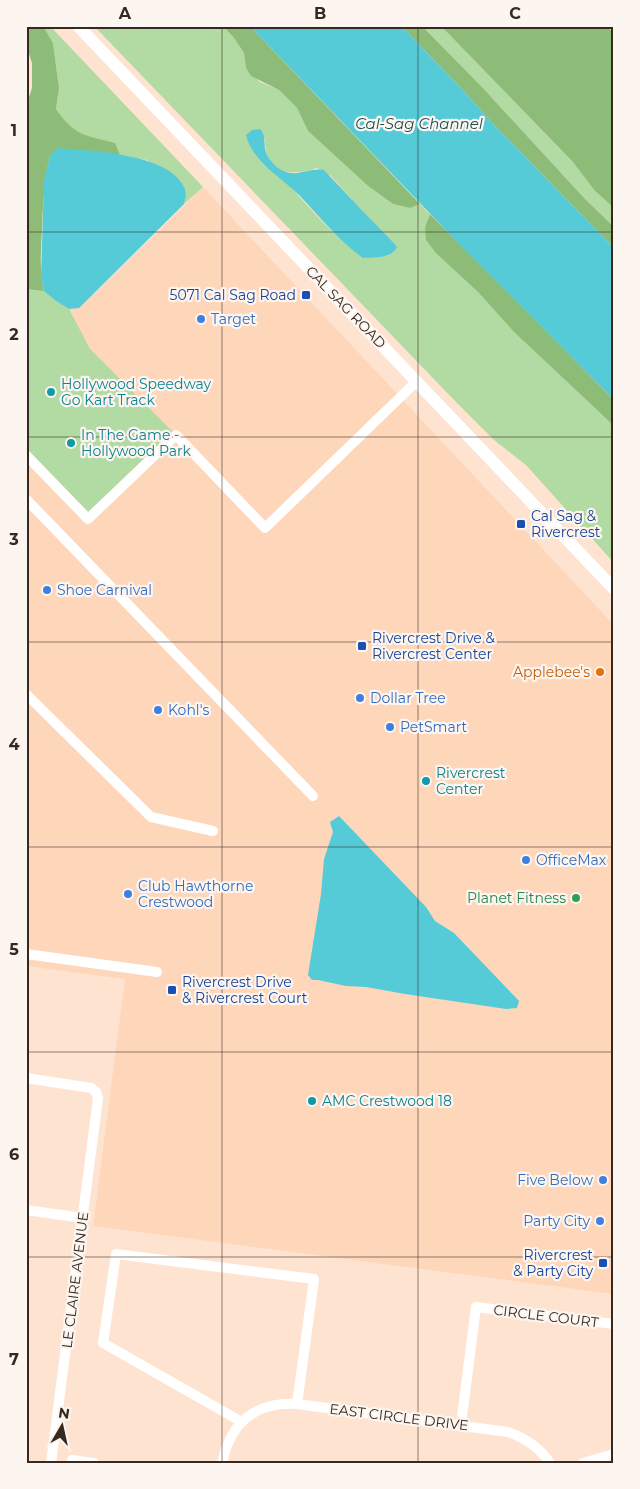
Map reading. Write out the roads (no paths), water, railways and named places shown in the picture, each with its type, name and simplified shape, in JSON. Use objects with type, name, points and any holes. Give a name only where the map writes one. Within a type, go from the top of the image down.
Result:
[{"type":"main road","name":"CAL SAG ROAD","points":[[78,26],[614,589]]},
{"type":"street","points":[[26,455],[88,519],[176,435],[265,528],[418,382]]},
{"type":"street","points":[[26,499],[313,796]]},
{"type":"street","points":[[26,694],[151,817],[214,831]]},
{"type":"street","points":[[26,954],[157,972]]},
{"type":"street","name":"LE CLAIRE AVENUE","points":[[26,1078],[85,1086],[96,1092],[98,1098],[52,1463]]},
{"type":"street","points":[[26,1210],[83,1218]]},
{"type":"street","points":[[222,1463],[226,1447],[242,1422],[103,1343],[116,1254],[314,1279],[297,1404]]},
{"type":"street","name":"CIRCLE COURT","points":[[461,1424],[476,1307],[614,1324]]},
{"type":"street","name":"EAST CIRCLE DRIVE","points":[[242,1422],[256,1411],[271,1405],[297,1404],[461,1424],[500,1430],[520,1436],[537,1448],[550,1463]]},
{"type":"street","points":[[583,1463],[614,1454]]},
{"type":"street","points":[[72,1460],[94,1463]]},
{"type":"water","name":"Cal-Sag Channel","points":[[250,26],[401,26],[614,248],[614,400],[466,251]]},
{"type":"water","points":[[260,129],[264,137],[267,154],[278,168],[290,173],[324,170],[392,241],[397,247],[395,251],[382,257],[363,258],[345,244],[299,195],[254,153],[246,135],[252,130]]},
{"type":"water","points":[[57,148],[109,153],[147,161],[164,168],[177,177],[186,191],[184,204],[79,308],[69,309],[44,291],[41,276],[44,180],[50,156]]},
{"type":"water","points":[[339,816],[426,907],[435,921],[454,933],[519,1001],[517,1008],[506,1009],[312,980],[308,975],[321,894],[324,859],[333,832],[330,822]]},
{"type":"place","name":"5071 Cal Sag Road","points":[[306,295]]},
{"type":"place","name":"Target","points":[[201,319]]},
{"type":"place","name":"Hollywood Speedway Go Kart Track","points":[[51,392]]},
{"type":"place","name":"In The Game - Hollywood Park","points":[[71,443]]},
{"type":"place","name":"Cal Sag & Rivercrest","points":[[521,524]]},
{"type":"place","name":"Shoe Carnival","points":[[47,590]]},
{"type":"place","name":"Rivercrest Drive & Rivercrest Center","points":[[362,646]]},
{"type":"place","name":"Applebee's","points":[[600,672]]},
{"type":"place","name":"Dollar Tree","points":[[360,698]]},
{"type":"place","name":"Kohl's","points":[[158,710]]},
{"type":"place","name":"PetSmart","points":[[390,727]]},
{"type":"place","name":"Rivercrest Center","points":[[426,781]]},
{"type":"place","name":"OfficeMax","points":[[526,860]]},
{"type":"place","name":"Club Hawthorne Crestwood","points":[[128,894]]},
{"type":"place","name":"Planet Fitness","points":[[576,898]]},
{"type":"place","name":"Rivercrest Drive & Rivercrest Court","points":[[172,990]]},
{"type":"place","name":"AMC Crestwood 18","points":[[312,1101]]},
{"type":"place","name":"Five Below","points":[[603,1180]]},
{"type":"place","name":"Party City","points":[[600,1221]]},
{"type":"place","name":"Rivercrest & Party City","points":[[603,1263]]}]
